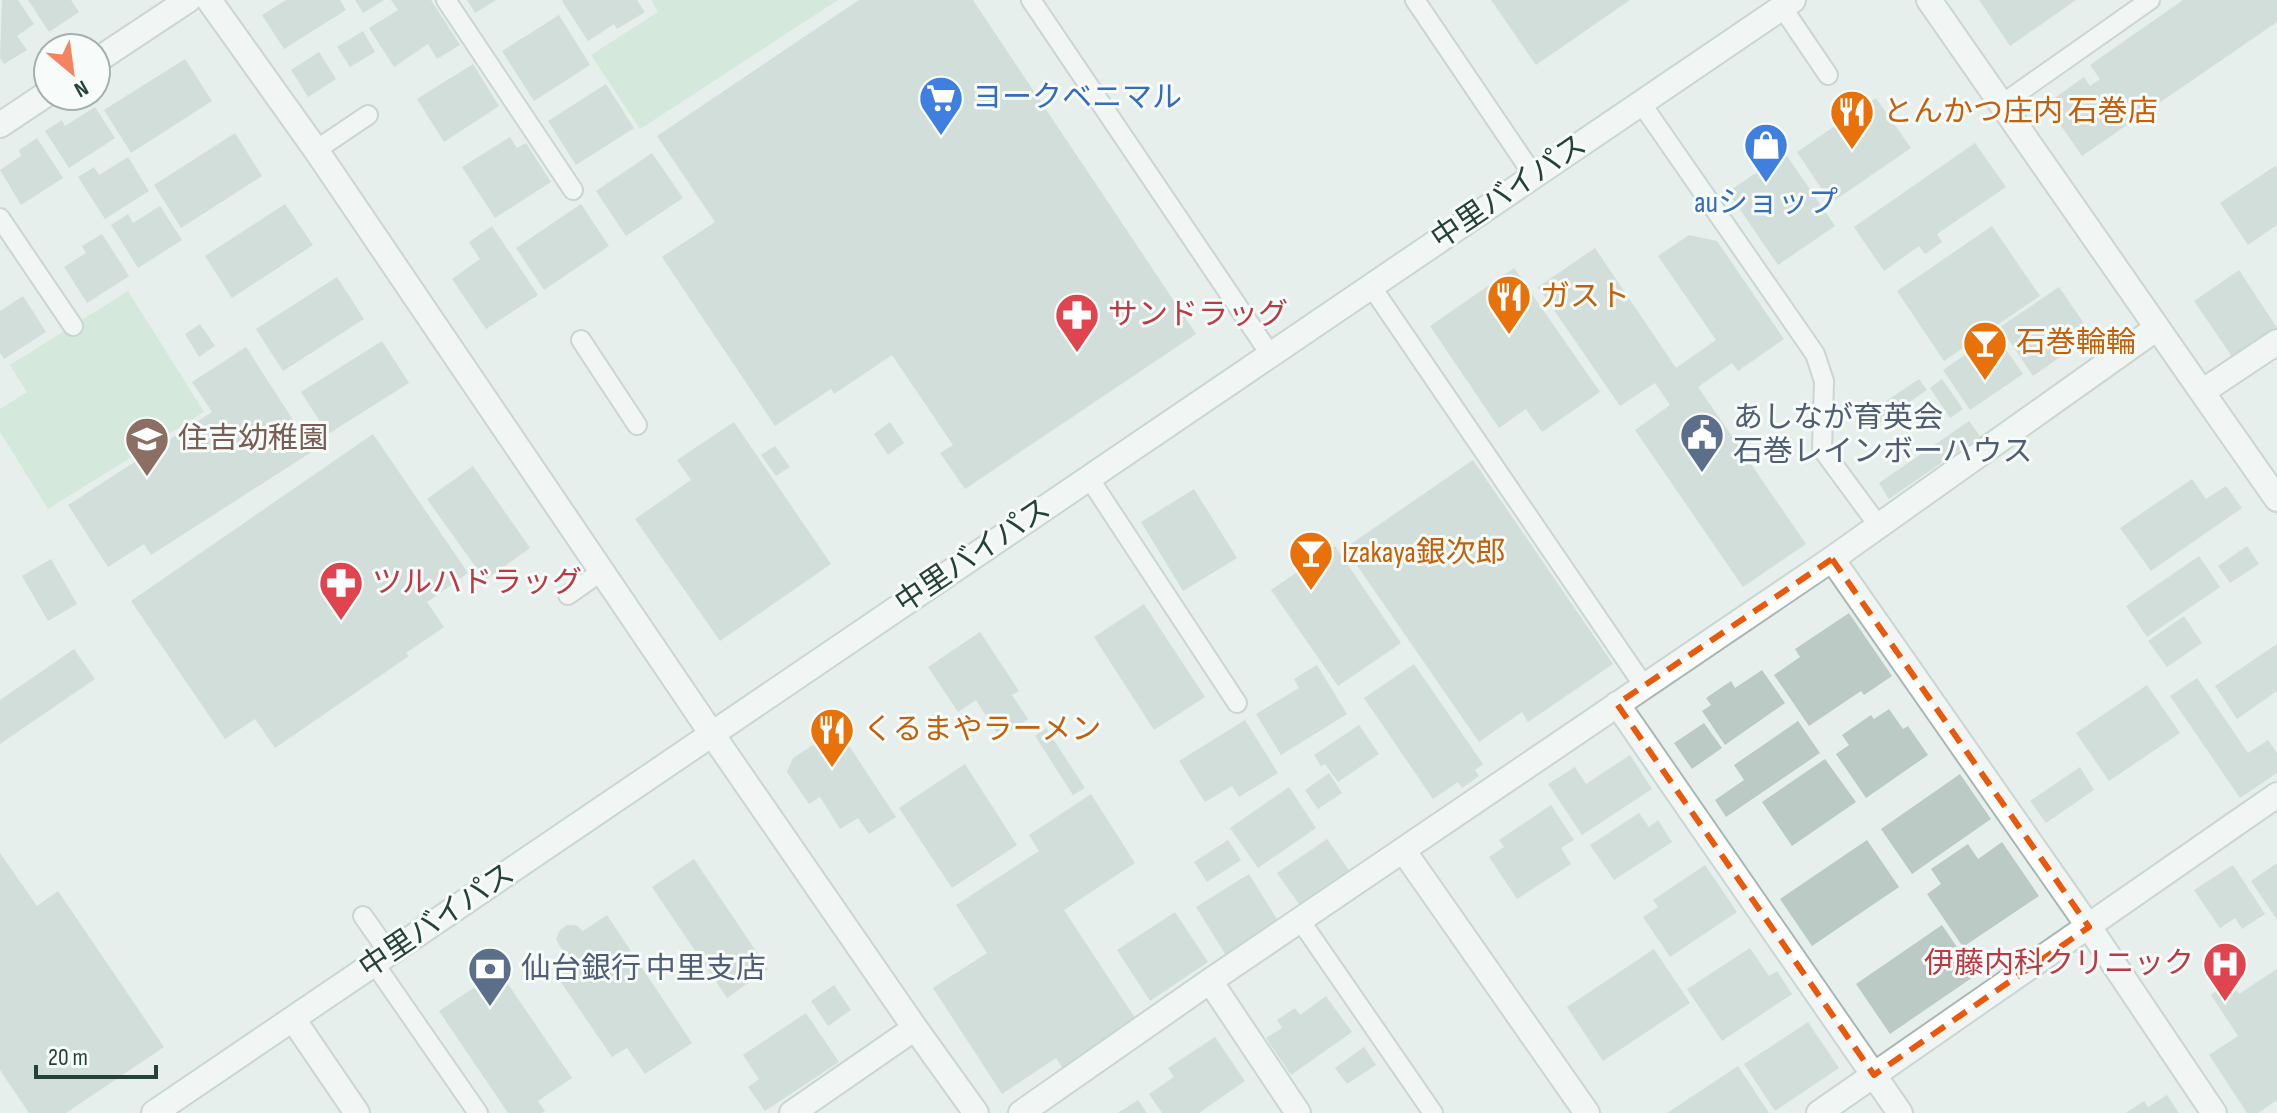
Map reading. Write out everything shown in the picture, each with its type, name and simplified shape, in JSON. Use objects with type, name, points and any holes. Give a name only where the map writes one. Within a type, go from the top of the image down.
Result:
[{"type":"street","points":[[112,50],[188,0]]},
{"type":"street","points":[[209,0],[316,150],[712,734],[976,1113]]},
{"type":"street","points":[[1929,0],[2277,499]]},
{"type":"street","name":"中里バイパス","points":[[154,1113],[1787,4]]},
{"type":"street","points":[[0,125],[32,104]]},
{"type":"street","points":[[1021,1113],[1832,559],[2157,328]]},
{"type":"street","points":[[2202,392],[2277,342]]},
{"type":"street","points":[[1832,559],[2089,927],[2214,1113]]},
{"type":"street","points":[[1617,704],[1900,1113]]},
{"type":"street","points":[[1819,1113],[2277,795]]},
{"type":"street","points":[[1403,850],[1587,1113]]},
{"type":"street","points":[[1210,981],[1298,1113]]},
{"type":"street","points":[[293,1019],[357,1113]]},
{"type":"street","points":[[792,1113],[915,1028]]},
{"type":"lane","points":[[446,0],[573,190]]},
{"type":"lane","points":[[1031,0],[1270,354]]},
{"type":"lane","points":[[1415,0],[1534,176]]},
{"type":"lane","points":[[2002,104],[2150,0]]},
{"type":"lane","points":[[1787,4],[1828,75]]},
{"type":"lane","points":[[1641,103],[1815,354],[1824,381],[1822,449],[1878,525]]},
{"type":"lane","points":[[316,150],[368,115]]},
{"type":"lane","points":[[0,218],[73,326]]},
{"type":"lane","points":[[1371,286],[1644,686]]},
{"type":"lane","points":[[581,340],[637,425]]},
{"type":"lane","points":[[1089,478],[1237,703]]},
{"type":"lane","points":[[568,595],[602,571]]},
{"type":"lane","points":[[363,916],[381,958],[478,1113]]},
{"type":"lane","points":[[1300,920],[1433,1113]]},
{"type":"highlighted area","points":[[1832,559],[2089,927],[1874,1075],[1617,704]]},
{"type":"green space","points":[[651,0],[838,0],[640,129],[591,55],[658,12]]},
{"type":"green space","points":[[128,291],[204,412],[48,509],[0,432],[0,409],[27,392],[10,365]]},
{"type":"building","points":[[2,0],[18,0],[34,24],[17,36],[27,50],[4,64],[0,58]]},
{"type":"building","points":[[28,0],[71,0],[79,12],[49,32]]},
{"type":"building","points":[[286,0],[340,0],[346,10],[284,49],[262,15]]},
{"type":"building","points":[[355,0],[384,0],[363,13]]},
{"type":"building","points":[[391,0],[431,0],[460,45],[437,59],[428,44],[394,67],[369,28],[398,10]]},
{"type":"building","points":[[467,0],[496,0],[475,13]]},
{"type":"building","points":[[564,0],[637,0],[645,12],[617,29],[614,24],[588,41]]},
{"type":"building","points":[[859,0],[973,0],[1196,334],[965,489],[940,453],[953,445],[892,355],[834,394],[831,389],[775,426],[662,257],[715,222],[657,136]]},
{"type":"building","points":[[1491,0],[1630,0],[1536,65]]},
{"type":"building","points":[[1979,0],[2076,0],[2010,46]]},
{"type":"building","points":[[2183,0],[2277,0],[2277,22],[2082,156],[2046,104],[2084,77],[2090,86],[2100,79],[2090,65]]},
{"type":"building","points":[[559,15],[590,65],[534,101],[502,51]]},
{"type":"building","points":[[363,31],[375,52],[350,67],[337,47]]},
{"type":"building","points":[[319,52],[336,79],[308,97],[291,70]]},
{"type":"building","points":[[185,59],[212,101],[131,153],[105,112],[112,112],[112,105]]},
{"type":"building","points":[[473,64],[499,106],[444,142],[417,99]]},
{"type":"building","points":[[606,84],[634,128],[576,165],[548,121]]},
{"type":"building","points":[[1876,98],[1911,148],[1831,203],[1797,152]]},
{"type":"building","points":[[87,112],[98,112],[115,138],[69,168],[45,131],[62,120],[65,126]]},
{"type":"building","points":[[235,133],[262,176],[181,228],[154,185]]},
{"type":"building","points":[[510,137],[517,148],[526,143],[551,182],[495,218],[462,167]]},
{"type":"building","points":[[37,138],[63,178],[21,205],[0,170],[21,156],[19,150]]},
{"type":"building","points":[[1975,143],[2006,187],[1937,234],[1942,242],[1925,254],[1919,246],[1884,271],[1854,227]]},
{"type":"building","points":[[652,153],[683,198],[626,236],[596,191]]},
{"type":"building","points":[[1785,153],[1835,226],[1778,265],[1728,192]]},
{"type":"building","points":[[128,157],[149,191],[105,219],[78,177],[94,167],[99,175]]},
{"type":"building","points":[[2275,166],[2277,225],[2248,245],[2220,203]]},
{"type":"building","points":[[285,204],[313,245],[232,298],[205,256]]},
{"type":"building","points":[[581,204],[609,246],[544,290],[516,248]]},
{"type":"building","points":[[160,206],[182,240],[138,268],[111,225],[128,214],[133,223]]},
{"type":"building","points":[[492,226],[538,295],[486,329],[452,279],[480,259],[469,242]]},
{"type":"building","points":[[1992,226],[2040,296],[1944,361],[1897,291]]},
{"type":"building","points":[[102,234],[129,276],[87,303],[64,267],[86,253],[82,246]]},
{"type":"building","points":[[1689,235],[1717,241],[1784,339],[1738,371],[1732,363],[1698,387],[1806,544],[1743,587],[1635,430],[1670,405],[1655,383],[1620,406],[1538,287],[1595,248],[1676,368],[1716,340],[1658,256]]},
{"type":"building","points":[[1514,268],[1600,392],[1542,432],[1526,409],[1499,428],[1430,326]]},
{"type":"building","points":[[2239,270],[2277,328],[2233,358],[2194,301]]},
{"type":"building","points":[[337,277],[364,319],[283,371],[256,329]]},
{"type":"building","points":[[2059,287],[2092,335],[2033,376],[2000,327]]},
{"type":"building","points":[[23,296],[46,332],[4,359],[0,353],[0,311]]},
{"type":"building","points":[[200,324],[215,346],[199,357],[185,334]]},
{"type":"building","points":[[1995,334],[2023,374],[1970,410],[1943,370]]},
{"type":"building","points":[[382,341],[409,383],[328,434],[301,392]]},
{"type":"building","points":[[246,347],[313,451],[151,555],[144,544],[108,567],[68,505],[212,412],[192,382]]},
{"type":"building","points":[[1919,379],[1927,390],[1869,430],[1861,418]]},
{"type":"building","points":[[1942,379],[1963,409],[1950,418],[1930,388]]},
{"type":"building","points":[[1969,421],[1980,436],[1889,499],[1879,483]]},
{"type":"building","points":[[734,422],[831,564],[720,641],[635,519],[691,480],[677,460]]},
{"type":"building","points":[[890,422],[904,443],[888,455],[874,434]]},
{"type":"building","points":[[373,434],[468,573],[427,602],[444,627],[406,653],[409,656],[275,748],[255,719],[225,739],[131,601]]},
{"type":"building","points":[[775,446],[790,467],[776,476],[761,455]]},
{"type":"building","points":[[1473,460],[1613,664],[1528,722],[1522,712],[1479,742],[1345,548]]},
{"type":"building","points":[[473,466],[530,548],[485,580],[427,499]]},
{"type":"building","points":[[2192,479],[2206,499],[2226,486],[2242,508],[2151,571],[2120,528]]},
{"type":"building","points":[[1194,489],[1237,558],[1183,591],[1141,522]]},
{"type":"building","points":[[1335,546],[1401,643],[1338,686],[1271,590]]},
{"type":"building","points":[[2247,546],[2259,564],[2230,583],[2218,566]]},
{"type":"building","points":[[2199,556],[2220,587],[2147,637],[2126,606]]},
{"type":"building","points":[[51,559],[77,604],[48,621],[22,576]]},
{"type":"building","points":[[1144,604],[1205,697],[1154,730],[1094,637]]},
{"type":"building","points":[[1849,613],[1892,676],[1864,695],[1861,691],[1809,726],[1774,675],[1800,657],[1795,649]]},
{"type":"building","points":[[2184,616],[2202,643],[2167,667],[2148,641]]},
{"type":"building","points":[[980,632],[1019,691],[1012,695],[1028,719],[1000,738],[976,700],[958,712],[928,667]]},
{"type":"building","points":[[2277,644],[2277,691],[2237,719],[2215,686]]},
{"type":"building","points":[[74,649],[95,679],[0,744],[0,700]]},
{"type":"building","points":[[1414,664],[1483,764],[1475,770],[1479,776],[1462,788],[1458,782],[1433,799],[1364,698]]},
{"type":"building","points":[[1317,665],[1347,714],[1281,755],[1256,714],[1299,688],[1294,679]]},
{"type":"building","points":[[1762,670],[1785,703],[1725,745],[1702,711],[1711,705],[1706,698],[1731,681],[1735,688]]},
{"type":"building","points":[[2197,678],[2248,753],[2268,740],[2277,753],[2277,773],[2240,798],[2170,696]]},
{"type":"building","points":[[2147,685],[2180,733],[2109,781],[2076,733]]},
{"type":"building","points":[[1889,709],[1903,729],[1908,726],[1928,755],[1866,798],[1836,754],[1849,745],[1842,735],[1871,715],[1874,719]]},
{"type":"building","points":[[1245,720],[1278,773],[1239,797],[1232,786],[1205,802],[1179,761]]},
{"type":"building","points":[[1798,721],[1820,753],[1726,817],[1715,800],[1744,780],[1734,765]]},
{"type":"building","points":[[1704,723],[1722,748],[1692,769],[1674,743]]},
{"type":"building","points":[[1359,725],[1379,754],[1338,782],[1314,755]]},
{"type":"building","points":[[1046,728],[1085,788],[1073,795],[1035,736]]},
{"type":"building","points":[[838,729],[896,817],[869,834],[858,818],[840,829],[820,797],[809,804],[787,772],[793,758]]},
{"type":"building","points":[[1630,755],[1652,789],[1582,835],[1548,784],[1575,767],[1586,784]]},
{"type":"building","points":[[1825,759],[1856,802],[1792,846],[1762,802]]},
{"type":"building","points":[[965,764],[1017,845],[952,888],[899,808]]},
{"type":"building","points":[[2080,767],[2094,790],[2046,823],[2030,801]]},
{"type":"building","points":[[1329,773],[1342,793],[1318,809],[1305,790]]},
{"type":"building","points":[[1960,774],[1991,819],[1912,874],[1881,829]]},
{"type":"building","points":[[1289,787],[1316,828],[1258,868],[1230,828]]},
{"type":"building","points":[[1091,794],[1135,863],[1064,910],[1137,1021],[1063,1069],[1056,1058],[1002,1094],[933,988],[987,953],[956,905],[1039,851],[1029,835]]},
{"type":"building","points":[[1551,805],[1574,840],[1561,848],[1571,864],[1517,899],[1489,857],[1504,847],[1499,840]]},
{"type":"building","points":[[1639,813],[1649,827],[1658,820],[1672,842],[1614,880],[1590,845]]},
{"type":"building","points":[[1327,839],[1351,873],[1301,907],[1277,873]]},
{"type":"building","points":[[1228,840],[1241,860],[1207,882],[1194,862]]},
{"type":"building","points":[[1867,840],[1899,887],[1812,946],[1780,899]]},
{"type":"building","points":[[2002,842],[2039,896],[1963,947],[1927,894],[1941,884],[1931,869],[1968,844],[1978,859]]},
{"type":"building","points":[[0,853],[37,906],[58,891],[164,1047],[66,1113],[29,1113],[0,1070]]},
{"type":"building","points":[[694,859],[768,969],[727,998],[652,887]]},
{"type":"building","points":[[2277,863],[2277,920],[2251,881]]},
{"type":"building","points":[[1705,865],[1737,912],[1670,957],[1643,917],[1658,907],[1653,900]]},
{"type":"building","points":[[2233,865],[2265,914],[2242,929],[2235,918],[2220,928],[2194,890]]},
{"type":"building","points":[[1249,874],[1280,924],[1227,957],[1196,907]]},
{"type":"building","points":[[1175,912],[1208,962],[1150,1001],[1117,950]]},
{"type":"building","points":[[607,915],[692,1043],[645,1074],[627,1048],[612,1057],[554,972],[569,962],[556,939],[560,930],[567,925],[576,925],[583,931]]},
{"type":"building","points":[[1942,925],[1976,975],[1890,1034],[1856,984]]},
{"type":"building","points":[[1750,948],[1769,976],[1777,971],[1792,994],[1722,1041],[1687,989]]},
{"type":"building","points":[[1654,949],[1690,1003],[1603,1061],[1567,1007]]},
{"type":"building","points":[[2277,969],[2277,1100],[2258,1113],[2247,1113],[2209,1055],[2238,1036],[2211,995],[2230,982],[2239,994]]},
{"type":"building","points":[[499,971],[572,1078],[538,1101],[545,1111],[542,1113],[508,1113],[439,1011]]},
{"type":"building","points":[[834,985],[851,1010],[828,1026],[811,1001]]},
{"type":"building","points":[[1326,996],[1352,1032],[1291,1075],[1266,1038],[1282,1028],[1277,1020],[1295,1008],[1300,1015]]},
{"type":"building","points":[[806,1013],[839,1062],[765,1111],[748,1087],[759,1079],[743,1055]]},
{"type":"building","points":[[1808,1022],[1839,1068],[1775,1111],[1744,1064]]},
{"type":"building","points":[[1215,1037],[1245,1081],[1199,1113],[1162,1113],[1149,1094],[1174,1077],[1168,1068]]},
{"type":"building","points":[[1364,1047],[1376,1065],[1347,1084],[1335,1068]]},
{"type":"building","points":[[1738,1066],[1769,1113],[1667,1113]]},
{"type":"building","points":[[2167,1095],[2179,1113],[2126,1113],[2144,1101],[2148,1107]]},
{"type":"building","points":[[1138,1100],[1147,1113],[1118,1113]]},
{"type":"place","name":"ヨークベニマル","points":[[941,137]]},
{"type":"place","name":"とんかつ庄内 石巻店","points":[[1852,151]]},
{"type":"place","name":"auショップ","points":[[1766,184]]},
{"type":"place","name":"ガスト","points":[[1509,336]]},
{"type":"place","name":"サンドラッグ","points":[[1077,354]]},
{"type":"place","name":"石巻輪輪","points":[[1985,382]]},
{"type":"place","name":"あしなが育英会 石巻レインボーハウス","points":[[1702,474]]},
{"type":"place","name":"住吉幼稚園","points":[[147,478]]},
{"type":"place","name":"Izakaya銀次郎","points":[[1311,592]]},
{"type":"place","name":"ツルハドラッグ","points":[[341,622]]},
{"type":"place","name":"くるまやラーメン","points":[[832,769]]},
{"type":"place","name":"伊藤内科クリニック","points":[[2225,1003]]},
{"type":"place","name":"仙台銀行 中里支店","points":[[490,1008]]}]
